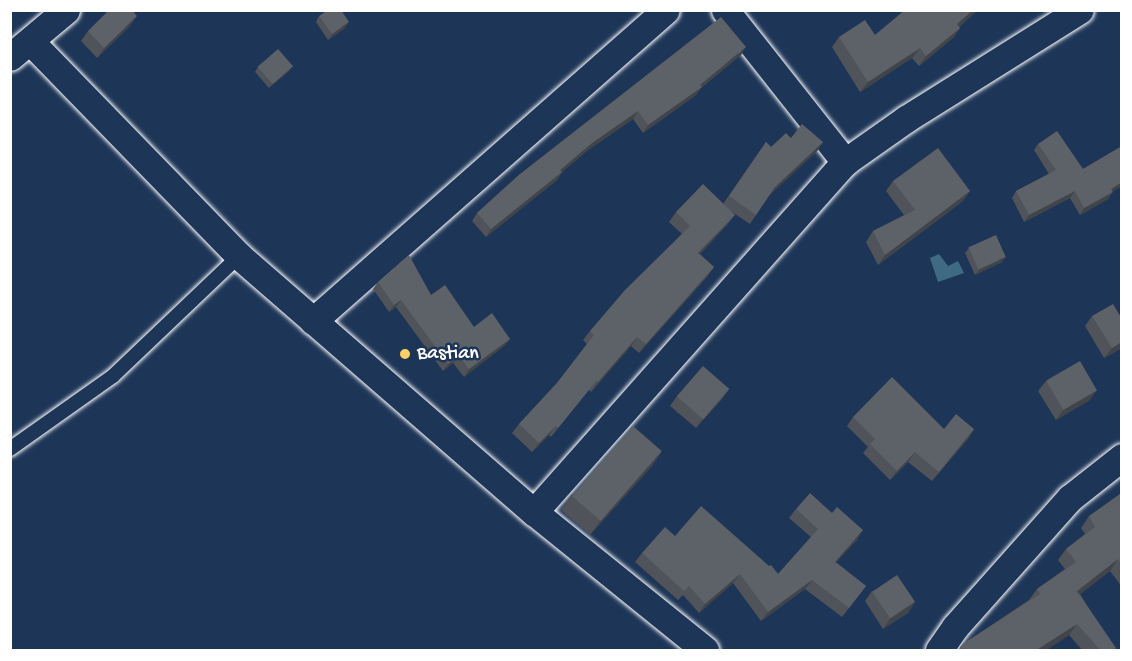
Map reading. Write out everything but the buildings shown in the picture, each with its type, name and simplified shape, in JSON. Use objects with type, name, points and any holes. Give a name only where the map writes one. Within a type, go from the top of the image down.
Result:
[{"type":"street","points":[[66,10],[20,49],[239,256],[534,512],[705,651]]},
{"type":"street","points":[[313,321],[666,10]]},
{"type":"street","points":[[725,10],[845,162]]},
{"type":"street","points":[[534,512],[845,162],[906,119],[1080,10]]},
{"type":"street","points":[[939,651],[956,627],[1070,498],[1122,457]]},
{"type":"lane","points":[[10,449],[113,376],[239,256]]},
{"type":"water","points":[[939,254],[948,266],[958,261],[964,273],[938,282],[930,258]]},
{"type":"place","name":"Bastian","points":[[405,354]]}]
